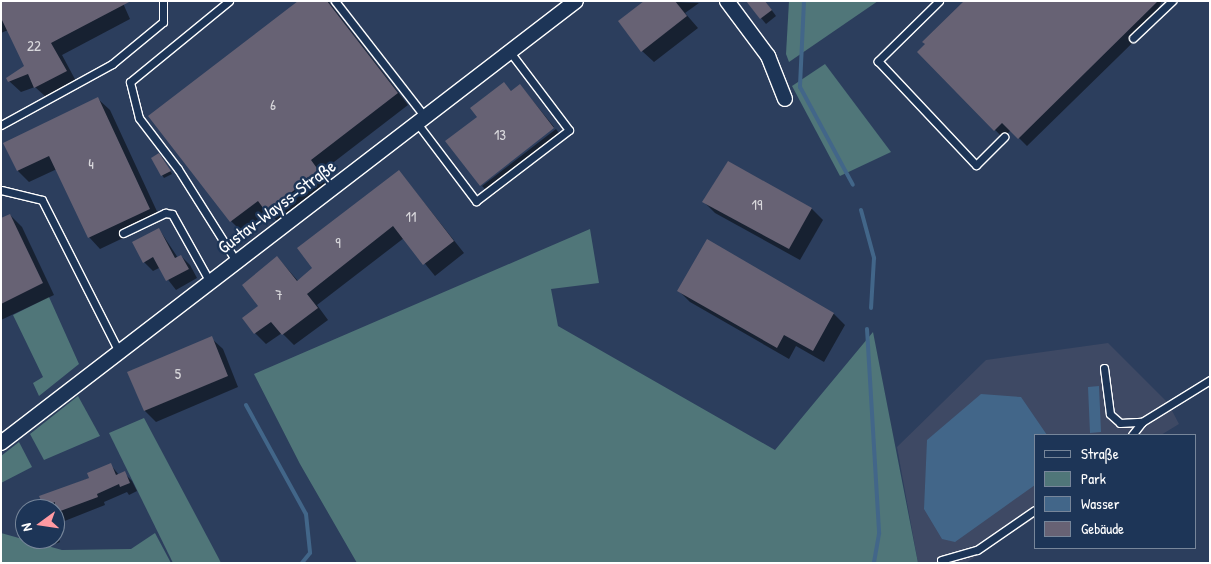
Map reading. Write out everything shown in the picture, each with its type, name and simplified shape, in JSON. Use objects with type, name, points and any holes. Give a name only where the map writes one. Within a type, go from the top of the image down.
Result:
[{"type":"street","name":"Gustav-Wayss-Straße","points":[[1,443],[576,1]]},
{"type":"street","points":[[727,1],[768,56],[784,99]]},
{"type":"lane","points":[[1,125],[112,64],[163,22],[163,1]]},
{"type":"lane","points":[[229,1],[130,82],[139,118],[178,169],[236,261]]},
{"type":"lane","points":[[335,1],[421,120],[476,201],[569,130],[510,52]]},
{"type":"lane","points":[[939,1],[878,61],[976,165],[1004,138]]},
{"type":"lane","points":[[1133,38],[1172,1]]},
{"type":"lane","points":[[1,190],[42,200],[119,352]]},
{"type":"lane","points":[[123,234],[165,213],[172,214],[210,282]]},
{"type":"lane","points":[[1104,368],[1110,414],[1120,423],[1142,422]]},
{"type":"lane","points":[[1133,434],[1142,422],[1210,380]]},
{"type":"lane","points":[[941,560],[977,550],[1034,511]]},
{"type":"shaded area","points":[[1108,343],[1168,403],[1179,424],[1163,434],[1034,434],[1034,519],[966,563],[918,563],[897,447],[986,360]]},
{"type":"green space","points":[[789,1],[878,1],[789,62],[786,54]]},
{"type":"green space","points":[[825,64],[891,152],[840,176],[792,86]]},
{"type":"green space","points":[[590,229],[599,283],[551,289],[558,326],[775,450],[873,332],[918,563],[357,563],[300,464],[254,374]]},
{"type":"green space","points":[[49,297],[79,364],[39,396],[33,383],[43,377],[13,315]]},
{"type":"green space","points":[[78,396],[100,436],[44,460],[30,434]]},
{"type":"green space","points":[[144,418],[221,563],[173,563],[109,433]]},
{"type":"green space","points":[[19,442],[32,467],[1,483],[1,456]]},
{"type":"green space","points":[[1,533],[15,537],[15,549],[62,550],[131,549],[155,533],[171,563],[1,563]]},
{"type":"water","points":[[1099,386],[1101,432],[1090,433],[1088,387]]},
{"type":"water","points":[[981,394],[1021,397],[1046,434],[1034,434],[1034,486],[955,542],[942,539],[924,509],[927,440]]},
{"type":"building","points":[[1,1],[131,1],[51,43],[67,71],[34,88],[28,74],[8,82],[6,78],[24,66],[1,18]]},
{"type":"building","points":[[298,1],[327,1],[398,93],[311,160],[319,171],[266,212],[258,201],[230,222],[148,116]]},
{"type":"building","points":[[644,1],[675,1],[687,16],[641,52],[618,21]]},
{"type":"building","points":[[746,1],[765,1],[772,10],[760,19]]},
{"type":"building","points":[[964,1],[1158,1],[1018,139],[1002,123],[994,131],[917,52],[925,44],[922,42]]},
{"type":"building","points":[[504,82],[511,91],[520,84],[554,128],[480,186],[445,141],[477,117],[470,108]]},
{"type":"building","points":[[98,97],[150,209],[88,238],[49,156],[17,171],[3,143]]},
{"type":"building","points":[[159,153],[171,171],[161,176],[151,158]]},
{"type":"building","points":[[728,161],[812,208],[789,249],[702,202]]},
{"type":"building","points":[[399,170],[454,241],[423,265],[393,226],[307,294],[318,308],[282,335],[271,322],[254,334],[242,318],[258,306],[242,285],[277,256],[297,281],[312,268],[297,248]]},
{"type":"building","points":[[10,214],[43,283],[1,304],[1,218]]},
{"type":"building","points":[[159,228],[175,258],[181,255],[189,269],[166,281],[153,257],[143,263],[132,242]]},
{"type":"building","points":[[707,239],[834,313],[813,351],[784,335],[777,348],[677,291]]},
{"type":"building","points":[[212,336],[228,376],[144,411],[127,372]]},
{"type":"building","points":[[111,463],[116,475],[125,471],[130,483],[120,487],[119,484],[97,494],[98,497],[65,509],[65,499],[40,499],[39,496],[89,478],[87,473]]},
{"type":"waterway","points":[[804,1],[800,87],[853,185]]},
{"type":"waterway","points":[[861,210],[874,258],[871,308]]},
{"type":"waterway","points":[[867,329],[879,534],[874,563]]},
{"type":"waterway","points":[[246,405],[306,514],[310,553],[302,563]]}]
